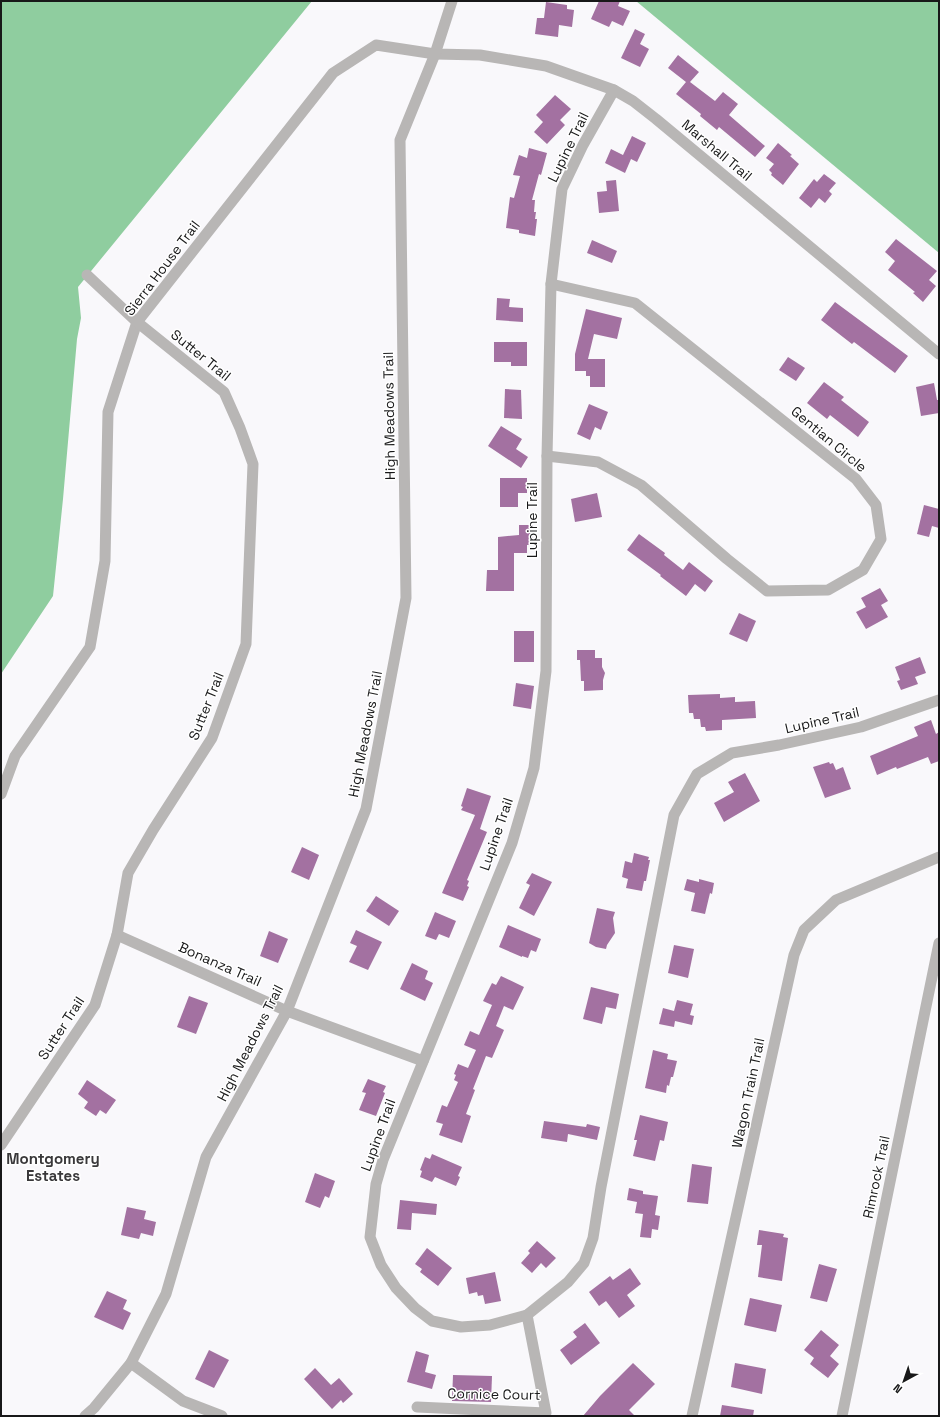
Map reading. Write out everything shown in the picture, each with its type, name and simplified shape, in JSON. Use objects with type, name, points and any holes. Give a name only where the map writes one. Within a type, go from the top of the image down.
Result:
[{"type":"street","name":"High Meadows Trail","points":[[85,1416],[94,1408],[132,1363],[166,1294],[206,1157],[287,1010],[366,809],[406,598],[400,140],[435,54],[452,1]]},
{"type":"street","name":"Sierra House Trail","points":[[1,794],[15,756],[90,646],[105,561],[108,412],[137,322],[333,73],[376,45],[435,54]]},
{"type":"street","name":"Marshall Trail","points":[[435,54],[480,55],[546,66],[614,90],[633,101],[939,354]]},
{"type":"street","name":"Lupine Trail","points":[[614,90],[583,145],[562,188],[551,284],[547,456],[546,671],[534,768],[512,843],[383,1160],[376,1184],[370,1237],[381,1265],[396,1288],[415,1308],[432,1320],[461,1327],[490,1325],[527,1315],[568,1282],[584,1262],[593,1238],[601,1187],[674,815],[697,774],[732,753],[779,745],[861,727],[939,700]]},
{"type":"street","name":"Sutter Trail","points":[[1,1145],[95,1005],[117,935],[128,873],[153,830],[212,738],[246,644],[253,464],[240,428],[224,392],[137,322],[87,275]]},
{"type":"street","name":"Gentian Circle","points":[[547,456],[598,462],[641,485],[727,559],[767,591],[828,590],[863,570],[881,539],[876,505],[856,479],[635,303],[551,284]]},
{"type":"street","name":"Wagon Train Trail","points":[[692,1416],[794,955],[804,930],[836,900],[939,857]]},
{"type":"street","name":"Bonanza Trail","points":[[117,935],[287,1010],[423,1060]]},
{"type":"street","name":"Rimrock Trail","points":[[842,1416],[939,943]]},
{"type":"street","name":"Cornice Court","points":[[417,1407],[546,1413],[527,1315]]},
{"type":"street","points":[[132,1363],[183,1401],[222,1416]]},
{"type":"green space","points":[[1,1],[312,1],[78,287],[81,318],[77,339],[53,596],[1,674]]},
{"type":"green space","points":[[636,1],[939,1],[939,253]]},
{"type":"building","points":[[599,1],[620,1],[618,6],[630,11],[623,26],[612,21],[609,27],[591,19]]},
{"type":"building","points":[[546,2],[567,5],[567,9],[574,10],[572,27],[559,25],[558,37],[535,34],[537,18],[544,18]]},
{"type":"building","points":[[635,29],[645,34],[640,44],[649,49],[640,67],[621,58]]},
{"type":"building","points":[[678,55],[699,72],[690,82],[715,101],[723,92],[738,104],[729,115],[765,146],[755,157],[719,127],[717,130],[700,116],[701,114],[676,94],[686,82],[668,68]]},
{"type":"building","points":[[555,95],[571,109],[560,120],[565,125],[547,144],[534,132],[543,122],[536,115]]},
{"type":"building","points":[[632,136],[646,143],[637,162],[631,159],[625,173],[605,163],[611,149],[623,155]]},
{"type":"building","points":[[778,143],[792,155],[790,156],[799,164],[783,185],[771,175],[772,173],[769,170],[774,164],[766,158]]},
{"type":"building","points":[[529,148],[547,153],[541,175],[539,174],[532,200],[535,200],[534,212],[536,212],[535,219],[537,219],[535,236],[519,233],[519,230],[506,228],[510,197],[514,198],[520,176],[513,175],[519,155],[527,158]]},
{"type":"building","points":[[824,174],[836,183],[829,191],[832,194],[825,203],[819,198],[811,208],[799,198],[814,179],[817,182]]},
{"type":"building","points":[[616,180],[619,211],[599,213],[597,192],[607,191],[606,181]]},
{"type":"building","points":[[896,239],[937,271],[929,280],[936,286],[923,302],[913,293],[915,292],[888,270],[895,261],[885,252]]},
{"type":"building","points":[[592,240],[617,251],[612,263],[587,253]]},
{"type":"building","points":[[497,298],[510,299],[509,307],[523,308],[523,322],[496,320]]},
{"type":"building","points":[[835,302],[908,356],[895,373],[854,342],[852,344],[821,320]]},
{"type":"building","points":[[586,309],[622,318],[617,339],[594,334],[588,359],[605,359],[605,387],[590,387],[590,376],[586,376],[586,371],[575,371],[575,354]]},
{"type":"building","points":[[494,342],[527,342],[527,366],[511,366],[511,362],[494,362]]},
{"type":"building","points":[[788,357],[805,368],[796,381],[779,370]]},
{"type":"building","points":[[824,382],[844,397],[841,400],[869,422],[858,437],[830,415],[827,419],[807,403]]},
{"type":"building","points":[[934,383],[937,400],[939,400],[939,413],[921,416],[916,387]]},
{"type":"building","points":[[505,389],[521,390],[522,419],[504,418]]},
{"type":"building","points":[[589,404],[608,412],[601,430],[595,427],[590,440],[577,434]]},
{"type":"building","points":[[501,426],[522,439],[516,449],[528,457],[521,468],[488,446]]},
{"type":"building","points":[[500,478],[527,478],[527,493],[518,493],[518,507],[500,507]]},
{"type":"building","points":[[597,493],[602,517],[575,522],[571,499]]},
{"type":"building","points":[[924,505],[939,509],[939,528],[932,526],[929,537],[917,534]]},
{"type":"building","points":[[519,525],[533,525],[532,545],[527,545],[527,553],[514,553],[514,591],[486,591],[487,570],[498,570],[498,537],[519,535]]},
{"type":"building","points":[[639,534],[665,553],[664,555],[683,570],[689,562],[713,581],[705,592],[695,584],[686,596],[627,550]]},
{"type":"building","points":[[880,588],[888,601],[881,605],[888,617],[866,629],[856,612],[866,607],[861,598]]},
{"type":"building","points":[[739,613],[756,621],[747,642],[729,634]]},
{"type":"building","points":[[514,631],[534,631],[534,662],[514,662]]},
{"type":"building","points":[[577,650],[595,650],[595,658],[602,658],[602,667],[605,673],[603,690],[584,691],[584,681],[581,681],[580,660],[577,660]]},
{"type":"building","points":[[920,657],[926,673],[915,677],[918,684],[901,690],[897,681],[900,680],[895,667]]},
{"type":"building","points":[[516,683],[534,686],[531,709],[513,706]]},
{"type":"building","points":[[720,694],[720,698],[735,697],[735,702],[755,701],[756,718],[722,720],[722,730],[706,731],[705,727],[701,727],[700,719],[694,719],[693,713],[689,713],[688,695]]},
{"type":"building","points":[[931,720],[936,734],[939,732],[939,761],[931,764],[928,757],[897,769],[896,767],[877,775],[870,756],[918,736],[914,727]]},
{"type":"building","points":[[829,762],[830,764],[833,763],[836,770],[843,767],[851,789],[825,798],[813,767]]},
{"type":"building","points":[[745,773],[760,801],[724,822],[714,803],[734,792],[728,782]]},
{"type":"building","points":[[467,788],[491,796],[480,829],[487,832],[467,880],[469,881],[467,886],[469,887],[463,901],[442,893],[475,815],[461,810]]},
{"type":"building","points":[[302,847],[319,855],[309,880],[291,872]]},
{"type":"building","points":[[634,853],[649,857],[648,860],[650,860],[646,881],[644,881],[642,891],[626,888],[628,879],[622,877],[625,861],[632,863]]},
{"type":"building","points":[[532,873],[552,882],[534,916],[519,908],[530,885],[526,883]]},
{"type":"building","points":[[687,879],[699,882],[699,879],[714,883],[705,914],[691,911],[695,893],[684,890]]},
{"type":"building","points":[[376,896],[399,911],[389,926],[366,911]]},
{"type":"building","points":[[597,908],[615,912],[613,918],[615,933],[606,949],[596,947],[589,943]]},
{"type":"building","points":[[435,912],[456,921],[449,938],[439,934],[436,940],[425,936]]},
{"type":"building","points":[[508,925],[541,939],[536,952],[531,950],[528,958],[499,947]]},
{"type":"building","points":[[356,930],[382,942],[368,970],[349,962],[357,946],[350,943]]},
{"type":"building","points":[[269,931],[288,939],[278,963],[260,956]]},
{"type":"building","points":[[674,945],[694,949],[688,978],[668,973]]},
{"type":"building","points":[[412,963],[428,971],[425,979],[433,983],[425,1001],[400,989]]},
{"type":"building","points":[[501,976],[524,987],[513,1010],[504,1006],[496,1026],[504,1030],[492,1058],[486,1056],[473,1089],[475,1090],[466,1114],[471,1116],[462,1143],[439,1135],[443,1124],[436,1122],[442,1105],[447,1107],[458,1082],[454,1080],[456,1075],[454,1074],[458,1064],[468,1068],[476,1050],[464,1045],[470,1031],[479,1035],[492,1005],[483,1001],[492,983],[496,985]]},
{"type":"building","points":[[591,987],[619,994],[616,1009],[606,1007],[602,1024],[583,1019]]},
{"type":"building","points":[[189,996],[208,1003],[196,1034],[177,1027]]},
{"type":"building","points":[[677,1000],[693,1004],[690,1015],[694,1016],[692,1025],[675,1021],[674,1027],[659,1024],[663,1008],[674,1011]]},
{"type":"building","points":[[653,1050],[668,1054],[667,1059],[677,1061],[673,1077],[671,1077],[669,1086],[667,1085],[666,1093],[645,1088]]},
{"type":"building","points":[[368,1079],[386,1086],[383,1092],[385,1093],[376,1116],[359,1110],[366,1093],[362,1092]]},
{"type":"building","points":[[87,1080],[116,1100],[106,1114],[100,1110],[96,1116],[84,1108],[88,1102],[78,1094]]},
{"type":"building","points":[[640,1115],[668,1122],[664,1141],[660,1140],[655,1161],[633,1156],[637,1140],[634,1140]]},
{"type":"building","points":[[544,1121],[586,1127],[587,1124],[600,1127],[597,1140],[568,1134],[567,1142],[541,1138]]},
{"type":"building","points":[[432,1154],[462,1167],[456,1186],[435,1177],[432,1182],[420,1177],[422,1171],[420,1170],[425,1157],[430,1159]]},
{"type":"building","points":[[692,1164],[712,1167],[708,1204],[687,1202]]},
{"type":"building","points":[[315,1173],[335,1181],[329,1198],[325,1196],[320,1208],[305,1202]]},
{"type":"building","points":[[629,1188],[643,1191],[643,1194],[658,1196],[655,1215],[660,1216],[658,1230],[652,1229],[651,1238],[640,1237],[643,1214],[635,1213],[637,1202],[627,1200]]},
{"type":"building","points":[[400,1200],[437,1204],[436,1215],[412,1213],[411,1230],[397,1229]]},
{"type":"building","points":[[127,1207],[146,1211],[144,1219],[156,1222],[153,1236],[141,1233],[139,1239],[121,1235]]},
{"type":"building","points":[[759,1230],[784,1234],[783,1237],[788,1238],[782,1281],[758,1277],[762,1245],[757,1245]]},
{"type":"building","points":[[537,1241],[556,1258],[546,1268],[541,1263],[532,1273],[521,1263],[530,1253],[528,1251]]},
{"type":"building","points":[[427,1248],[452,1268],[438,1286],[420,1272],[422,1269],[415,1264]]},
{"type":"building","points":[[819,1264],[837,1269],[827,1302],[810,1298]]},
{"type":"building","points":[[630,1268],[641,1284],[627,1295],[635,1306],[619,1318],[606,1301],[599,1306],[589,1292],[610,1276],[613,1280]]},
{"type":"building","points":[[495,1272],[501,1301],[485,1304],[483,1295],[478,1296],[477,1292],[469,1294],[466,1278]]},
{"type":"building","points":[[107,1291],[127,1300],[123,1309],[131,1313],[123,1330],[94,1317]]},
{"type":"building","points":[[750,1298],[782,1305],[776,1332],[744,1325]]},
{"type":"building","points":[[585,1323],[600,1343],[571,1365],[560,1350],[577,1337],[573,1332]]},
{"type":"building","points":[[821,1330],[839,1345],[830,1356],[839,1364],[828,1378],[810,1364],[814,1358],[804,1350]]},
{"type":"building","points":[[209,1350],[229,1360],[214,1388],[195,1379]]},
{"type":"building","points":[[416,1351],[429,1355],[425,1372],[436,1375],[432,1389],[407,1382]]},
{"type":"building","points":[[633,1363],[655,1384],[629,1410],[635,1416],[583,1416],[600,1396]]},
{"type":"building","points":[[735,1363],[766,1369],[762,1394],[731,1387]]},
{"type":"building","points":[[315,1368],[331,1385],[339,1378],[353,1394],[343,1403],[341,1400],[332,1409],[304,1379]]},
{"type":"building","points":[[453,1375],[492,1376],[491,1402],[452,1401]]},
{"type":"building","points":[[722,1405],[754,1410],[753,1416],[720,1416]]},
{"type":"district","name":"Montgomery Estates","points":[[53,1168]]}]
